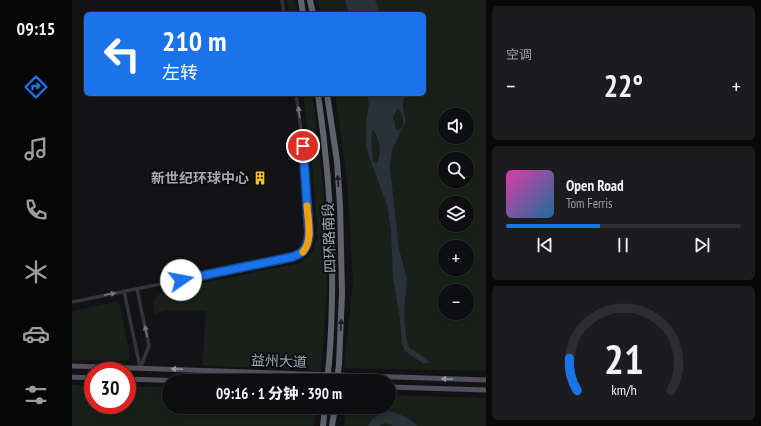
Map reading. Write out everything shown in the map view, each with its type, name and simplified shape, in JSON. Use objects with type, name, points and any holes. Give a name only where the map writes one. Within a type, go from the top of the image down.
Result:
[{"type":"highway","points":[[301,0],[303,12]]},
{"type":"highway","points":[[310,0],[313,12]]},
{"type":"highway","name":"四环路南段","points":[[318,96],[324,136],[331,217],[333,293],[328,374]]},
{"type":"highway","name":"四环路南段","points":[[327,96],[337,161],[340,205],[342,293],[338,374]]},
{"type":"highway","points":[[323,426],[324,414]]},
{"type":"highway","points":[[332,426],[333,414]]},
{"type":"main road","name":"益州大道","points":[[72,366],[486,380]]},
{"type":"main road","points":[[72,377],[84,378]]},
{"type":"main road","points":[[136,379],[162,380]]},
{"type":"main road","points":[[396,387],[486,390]]},
{"type":"street","points":[[282,0],[284,12]]},
{"type":"street","points":[[72,302],[292,257],[299,255],[304,251],[309,233],[303,146],[296,96]]},
{"type":"street","points":[[138,289],[149,346],[140,368]]},
{"type":"street","points":[[124,292],[140,368]]},
{"type":"shaded area","points":[[287,0],[295,0],[298,12],[289,12]]},
{"type":"shaded area","points":[[318,0],[486,0],[486,371],[344,368],[353,280],[347,180],[335,96],[426,96],[426,12],[320,12]]},
{"type":"shaded area","points":[[345,0],[375,0],[380,12],[348,12]]},
{"type":"shaded area","points":[[303,96],[312,96],[313,98],[325,208],[327,286],[321,371],[202,365],[206,311],[164,310],[155,314],[153,302],[161,292],[300,263],[309,256],[318,238],[313,175]]},
{"type":"shaded area","points":[[367,96],[405,96],[403,104],[406,121],[392,149],[390,168],[399,249],[407,279],[404,310],[406,337],[409,348],[426,358],[429,362],[424,364],[405,351],[402,344],[400,319],[393,277],[391,230],[387,205],[366,147],[366,122],[369,105]],"holes":[[[397,109],[399,109],[403,120],[403,125],[400,130],[395,129],[395,122],[393,120],[393,116],[395,115]],[[373,129],[380,146],[377,163],[373,162],[371,141]]]},
{"type":"shaded area","points":[[117,302],[120,306],[130,356],[127,361],[72,360],[72,311]]},
{"type":"shaded area","points":[[72,385],[84,386],[84,414],[136,414],[136,387],[162,387],[162,414],[315,414],[314,426],[72,426]]},
{"type":"shaded area","points":[[396,395],[486,398],[486,426],[344,426],[345,414],[396,414]]},
{"type":"shaded area","points":[[397,413],[417,426],[392,426],[385,423],[380,426],[368,426],[374,418],[379,415]]},
{"type":"slow traffic","points":[[303,252],[307,247],[309,233],[307,206]]},
{"type":"place","name":"新世纪环球中心","points":[[260,178]]},
{"type":"route","points":[[181,280],[292,257],[299,255],[304,251],[307,247],[309,233],[303,146]]}]
